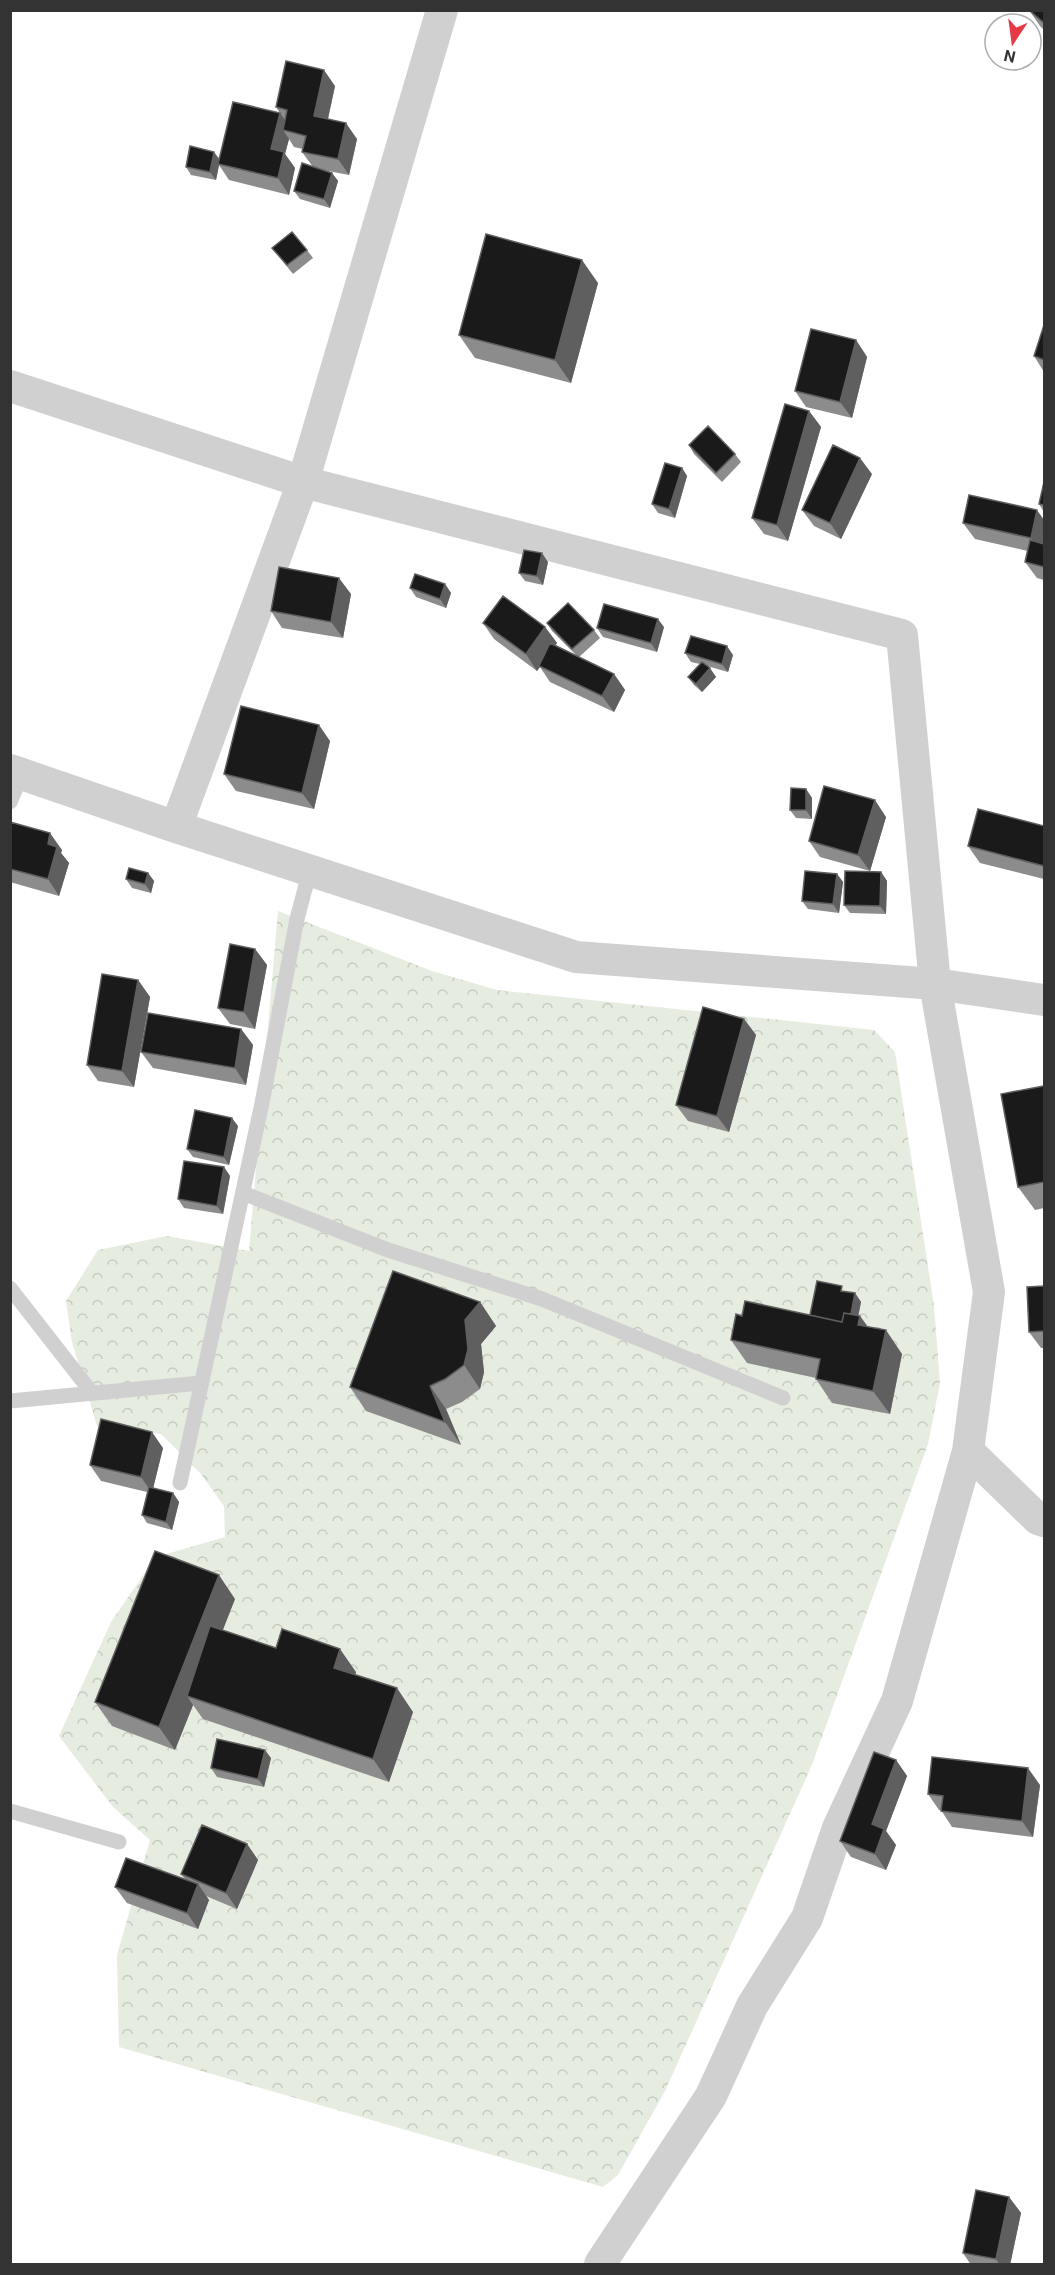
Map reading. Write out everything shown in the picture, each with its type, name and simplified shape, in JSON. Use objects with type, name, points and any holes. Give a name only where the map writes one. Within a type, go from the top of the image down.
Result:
[{"type":"street","points":[[176,827],[303,482],[442,10]]},
{"type":"street","points":[[10,386],[303,482],[902,635],[935,984],[989,1292],[968,1451],[897,1701],[838,1828],[807,1918],[752,2006],[711,2096],[600,2265]]},
{"type":"street","points":[[14,782],[176,827],[576,957],[935,984],[1044,1000]]},
{"type":"street","points":[[968,1451],[1038,1519],[1044,1521]]},
{"type":"lane","points":[[180,1483],[243,1193],[297,919],[310,870]]},
{"type":"lane","points":[[243,1193],[388,1250],[542,1299],[783,1398]]},
{"type":"lane","points":[[10,1288],[92,1393]]},
{"type":"lane","points":[[10,1401],[201,1383]]},
{"type":"lane","points":[[10,1811],[119,1842]]},
{"type":"green space","points":[[278,911],[432,971],[497,990],[874,1030],[895,1052],[934,1306],[940,1383],[928,1444],[811,1767],[665,2091],[618,2175],[603,2187],[119,2047],[117,1955],[150,1840],[113,1807],[59,1736],[111,1622],[156,1557],[225,1537],[224,1506],[201,1474],[161,1434],[97,1426],[72,1342],[66,1301],[98,1250],[167,1236],[249,1251]]},
{"type":"building","points":[[1029,10],[1044,10],[1044,23],[1043,12]]},
{"type":"building","points":[[286,61],[324,70],[314,116],[346,123],[338,159],[302,152],[306,136],[283,130],[287,110],[276,107]]},
{"type":"building","points":[[233,102],[280,113],[271,149],[284,152],[278,178],[218,164]]},
{"type":"building","points":[[190,146],[214,152],[210,172],[186,167]]},
{"type":"building","points":[[302,163],[332,173],[324,199],[294,191]]},
{"type":"building","points":[[292,232],[307,250],[287,265],[272,248]]},
{"type":"building","points":[[486,234],[582,260],[555,360],[459,335]]},
{"type":"building","points":[[1044,325],[1044,360],[1034,356]]},
{"type":"building","points":[[811,329],[856,340],[840,402],[795,391]]},
{"type":"building","points":[[785,404],[809,411],[777,525],[752,518]]},
{"type":"building","points":[[708,426],[735,454],[716,473],[689,445]]},
{"type":"building","points":[[833,445],[860,458],[830,523],[802,510]]},
{"type":"building","points":[[665,463],[682,468],[669,509],[652,504]]},
{"type":"building","points":[[1044,482],[1044,505],[1039,504]]},
{"type":"building","points":[[969,495],[1037,510],[1031,538],[963,523]]},
{"type":"building","points":[[1030,540],[1044,544],[1044,567],[1025,562]]},
{"type":"building","points":[[524,550],[542,553],[537,576],[519,573]]},
{"type":"building","points":[[279,567],[339,578],[331,622],[271,611]]},
{"type":"building","points":[[415,574],[445,584],[440,599],[410,588]]},
{"type":"building","points":[[503,596],[545,627],[526,654],[483,623]]},
{"type":"building","points":[[568,603],[594,630],[572,649],[547,623]]},
{"type":"building","points":[[604,604],[658,619],[651,643],[597,628]]},
{"type":"building","points":[[691,636],[727,646],[722,664],[685,653]]},
{"type":"building","points":[[550,643],[614,674],[602,696],[539,666]]},
{"type":"building","points":[[702,662],[710,668],[696,684],[688,677]]},
{"type":"building","points":[[241,706],[319,725],[302,793],[224,774]]},
{"type":"building","points":[[824,786],[875,800],[858,855],[809,841]]},
{"type":"building","points":[[791,788],[806,789],[806,810],[790,810]]},
{"type":"building","points":[[978,809],[1044,826],[1044,866],[968,846]]},
{"type":"building","points":[[10,822],[50,833],[48,844],[57,847],[48,879],[10,869]]},
{"type":"building","points":[[129,868],[148,873],[145,884],[126,879]]},
{"type":"building","points":[[805,871],[837,874],[833,904],[802,901]]},
{"type":"building","points":[[845,871],[881,872],[880,906],[844,905]]},
{"type":"building","points":[[230,944],[255,949],[244,1012],[218,1008]]},
{"type":"building","points":[[102,974],[138,980],[122,1071],[87,1065]]},
{"type":"building","points":[[703,1007],[744,1019],[717,1116],[676,1105]]},
{"type":"building","points":[[148,1013],[241,1029],[235,1068],[141,1052]]},
{"type":"building","points":[[1044,1086],[1044,1182],[1018,1187],[1001,1094]]},
{"type":"building","points":[[195,1110],[232,1118],[224,1157],[187,1149]]},
{"type":"building","points":[[184,1161],[224,1167],[217,1206],[178,1199]]},
{"type":"building","points":[[393,1271],[480,1302],[465,1320],[468,1349],[464,1365],[445,1379],[430,1386],[445,1422],[350,1387]]},
{"type":"building","points":[[817,1281],[842,1286],[841,1291],[855,1293],[851,1314],[844,1313],[842,1322],[810,1315]]},
{"type":"building","points":[[1044,1286],[1044,1331],[1029,1332],[1027,1287]]},
{"type":"building","points":[[745,1301],[842,1322],[844,1313],[860,1316],[858,1325],[886,1330],[873,1391],[816,1379],[820,1359],[731,1340],[736,1314],[742,1316]]},
{"type":"building","points":[[101,1419],[152,1432],[141,1477],[90,1465]]},
{"type":"building","points":[[149,1487],[173,1493],[166,1522],[142,1515]]},
{"type":"building","points":[[155,1551],[219,1575],[159,1727],[95,1702]]},
{"type":"building","points":[[210,1626],[276,1648],[282,1629],[340,1649],[334,1668],[397,1688],[373,1759],[187,1696]]},
{"type":"building","points":[[217,1739],[265,1750],[258,1779],[211,1768]]},
{"type":"building","points":[[874,1752],[896,1760],[872,1824],[884,1829],[875,1854],[840,1841]]},
{"type":"building","points":[[932,1757],[1028,1768],[1022,1821],[941,1811],[943,1796],[928,1794]]},
{"type":"building","points":[[202,1825],[247,1844],[226,1893],[181,1874]]},
{"type":"building","points":[[126,1858],[198,1884],[187,1913],[115,1887]]},
{"type":"building","points":[[976,2190],[1009,2197],[996,2259],[963,2253]]}]
